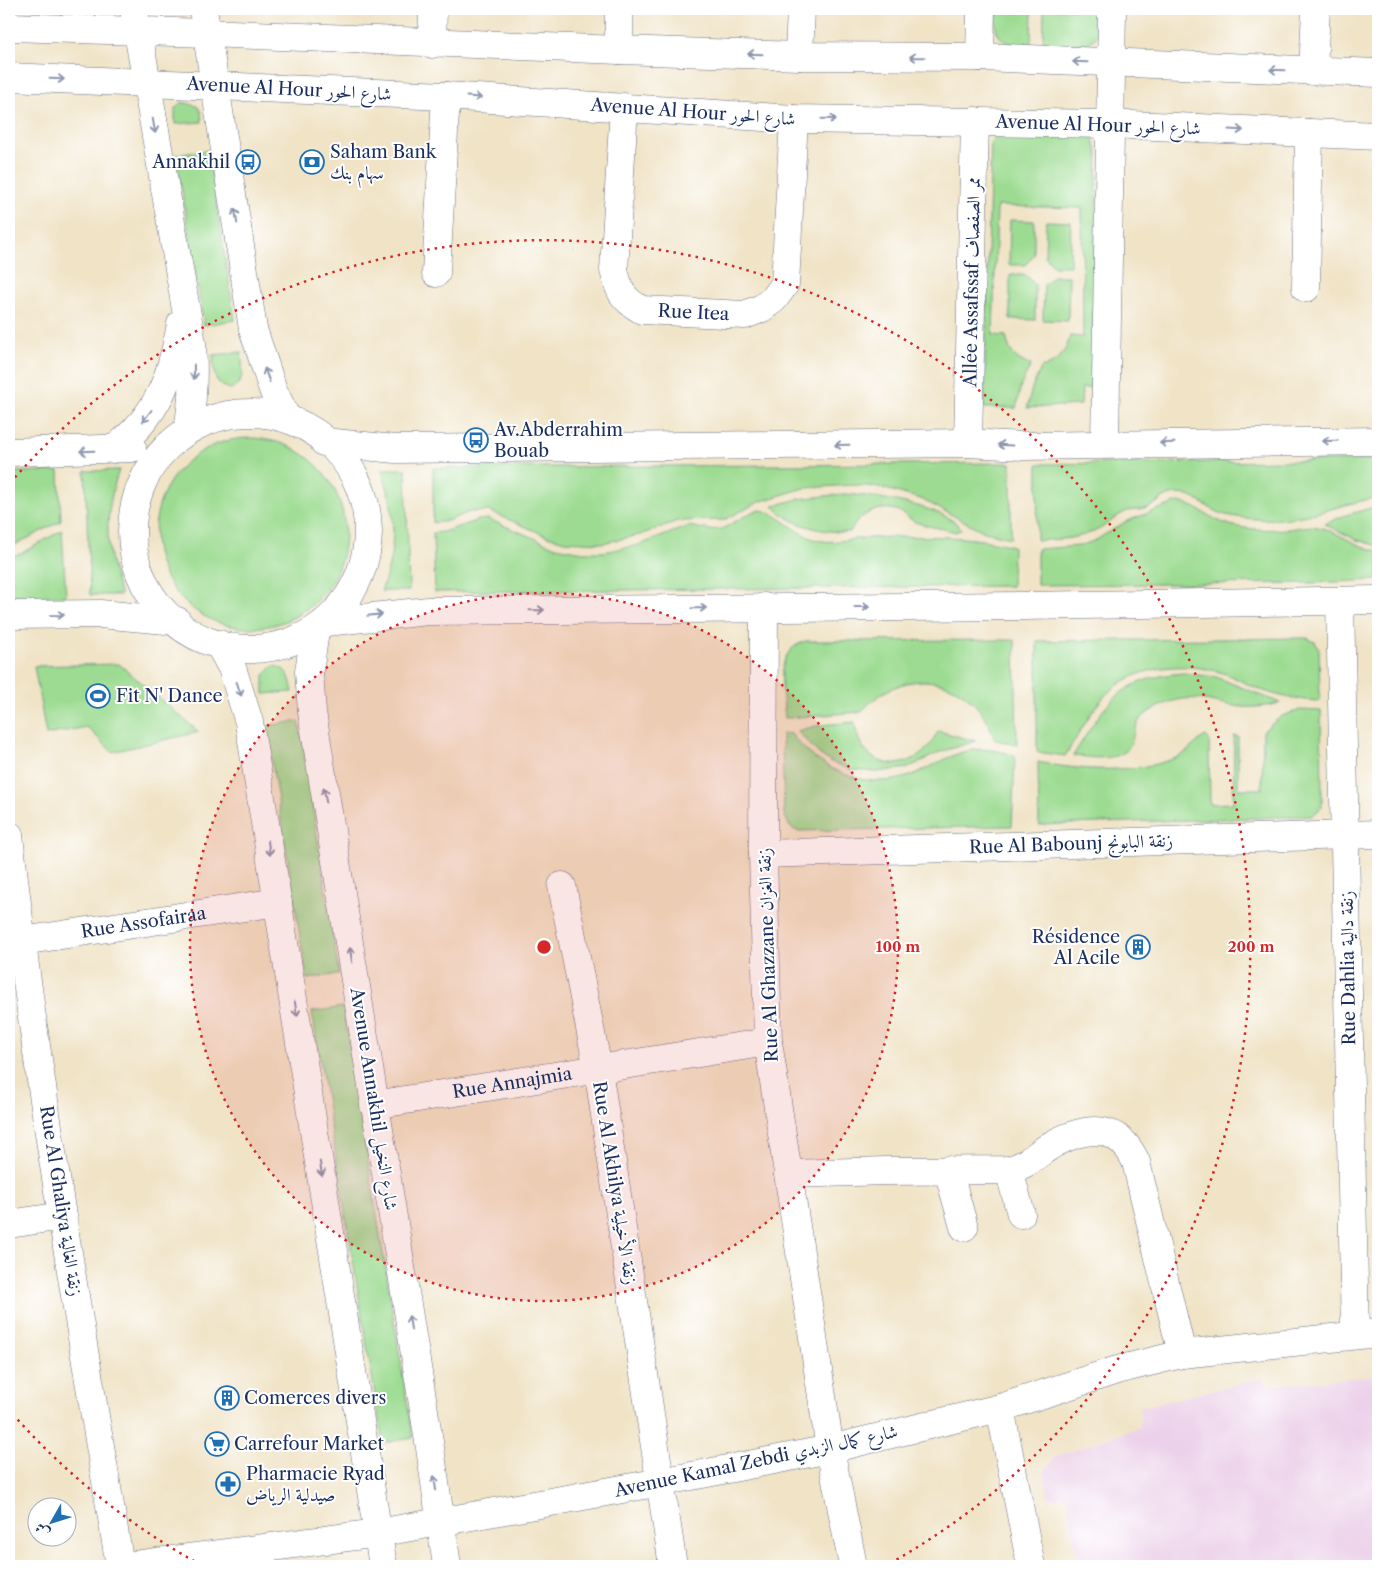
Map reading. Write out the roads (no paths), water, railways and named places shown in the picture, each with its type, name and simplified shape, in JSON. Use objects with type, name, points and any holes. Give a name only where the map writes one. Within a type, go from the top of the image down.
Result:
[{"type":"street","points":[[432,9],[432,44]]},
{"type":"street","points":[[619,9],[619,50]]},
{"type":"street","points":[[799,56],[801,9]]},
{"type":"street","points":[[980,57],[981,9]]},
{"type":"street","points":[[1105,444],[1112,9]]},
{"type":"street","points":[[1313,71],[1316,9]]},
{"type":"street","points":[[9,27],[135,20],[205,21],[432,44],[799,56],[980,57],[1378,73]]},
{"type":"street","points":[[135,20],[185,306],[194,373],[193,402],[179,437]]},
{"type":"street","points":[[205,21],[254,329],[273,390],[287,420]]},
{"type":"street","name":"Avenue Al Hour شارع الحور","points":[[9,77],[446,96],[624,106],[794,119],[1109,124],[1378,136]]},
{"type":"street","points":[[436,273],[446,96]]},
{"type":"street","name":"Rue Itea","points":[[624,106],[614,270],[618,287],[627,302],[642,310],[745,315],[762,308],[774,299],[785,284],[794,119]]},
{"type":"street","name":"Allée Assafssaf ممر الصفصاف","points":[[968,443],[975,121]]},
{"type":"street","points":[[1306,288],[1309,134]]},
{"type":"street","points":[[114,449],[138,428],[157,402],[165,387],[176,357],[185,306]]},
{"type":"street","points":[[321,627],[350,597],[365,566],[370,532],[364,497],[348,466],[324,442],[306,429],[287,420],[262,414],[236,414],[211,419],[179,437],[153,462],[140,484],[133,508],[131,534],[135,559],[144,583],[158,604],[177,621],[196,635],[219,644],[252,649],[285,645],[321,627],[428,611],[1378,600]]},
{"type":"street","points":[[9,452],[114,449],[179,437]]},
{"type":"street","points":[[324,442],[395,449],[968,443],[1023,446],[1378,441]]},
{"type":"street","name":"Rue Dahlia زنقة دالية","points":[[1340,601],[1345,834],[1366,1334]]},
{"type":"street","name":"Rue Al Ghazzane زنقة الغزان","points":[[764,607],[763,854],[768,1042],[830,1449],[854,1566]]},
{"type":"street","points":[[9,615],[100,614],[177,621]]},
{"type":"street","name":"Avenue Annakhil شارع النخيل","points":[[321,627],[310,672],[312,712],[447,1566]]},
{"type":"street","points":[[219,644],[232,668],[249,722],[383,1566]]},
{"type":"street","name":"Rue Al Babounj زنقة البابونج","points":[[763,854],[1378,834]]},
{"type":"street","name":"Rue Al Ghaliya زنقة الغالية","points":[[9,835],[15,941],[63,1216],[120,1566]]},
{"type":"street","name":"Rue Al Akhilya زنقة الأخيلية","points":[[562,886],[598,1069],[673,1566]]},
{"type":"street","name":"Rue Assofairaa","points":[[15,941],[278,902]]},
{"type":"street","name":"Rue Annajmia","points":[[374,1105],[768,1042]]},
{"type":"street","points":[[788,1174],[1009,1170],[1023,1167],[1055,1144],[1085,1132],[1098,1131],[1120,1137],[1129,1147],[1136,1162],[1182,1354]]},
{"type":"street","points":[[948,1170],[964,1227]]},
{"type":"street","points":[[1009,1170],[1021,1214]]},
{"type":"street","points":[[9,1224],[63,1216]]},
{"type":"street","name":"Avenue Kamal Zebdi شارع كمال الزبدي","points":[[127,1566],[378,1532],[661,1482],[830,1449],[1000,1408],[1117,1370],[1182,1354],[1366,1334]]},
{"type":"street","points":[[1000,1408],[1031,1566]]},
{"type":"place","name":"Annakhil","points":[[248,162]]},
{"type":"place","name":"Saham Bank سهام بنك","points":[[312,162]]},
{"type":"place","name":"Av.Abderrahim Bouab","points":[[476,440]]},
{"type":"place","name":"Fit N' Dance","points":[[98,696]]},
{"type":"place","name":"Résidence Al Acile","points":[[1138,947]]},
{"type":"place","name":"Comerces divers","points":[[227,1398]]},
{"type":"place","name":"Carrefour Market","points":[[217,1444]]},
{"type":"place","name":"Pharmacie Ryad صيدلية الرياض","points":[[228,1484]]}]
